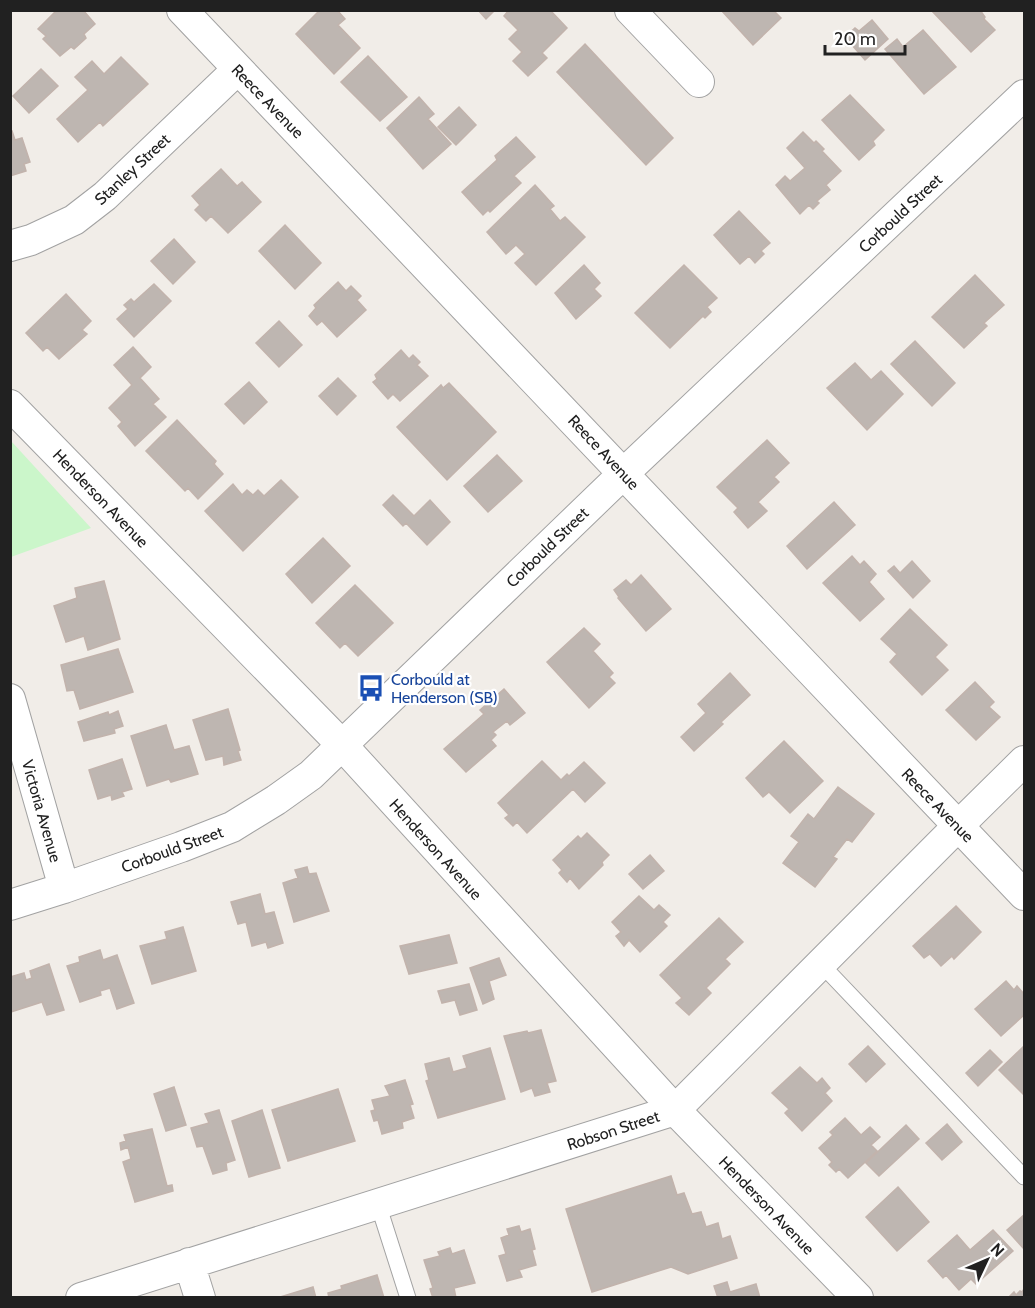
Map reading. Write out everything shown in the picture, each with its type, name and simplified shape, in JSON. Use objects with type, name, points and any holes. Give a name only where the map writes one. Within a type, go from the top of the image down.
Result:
[{"type":"street","name":"Reece Avenue","points":[[182,10],[1024,895]]},
{"type":"street","points":[[630,10],[699,82]]},
{"type":"street","name":"Stanley Street","points":[[10,246],[31,240],[74,220],[105,196],[238,69]]},
{"type":"street","name":"Corbould Street","points":[[10,905],[181,847],[232,827],[311,775],[624,473],[1024,95]]},
{"type":"street","name":"Henderson Avenue","points":[[10,405],[342,746],[675,1110],[858,1298]]},
{"type":"street","name":"Victoria Avenue","points":[[10,699],[64,888]]},
{"type":"street","name":"Robson Street","points":[[81,1298],[675,1110],[1024,761]]},
{"type":"street","points":[[189,1263],[200,1298]]},
{"type":"lane","points":[[821,964],[1024,1177]]},
{"type":"lane","points":[[378,1204],[408,1298]]},
{"type":"green space","points":[[11,441],[91,528],[11,557]]},
{"type":"building","points":[[57,10],[83,10],[95,24],[84,34],[86,38],[74,49],[71,47],[60,56],[43,39],[46,36],[38,29]]},
{"type":"building","points":[[320,10],[337,10],[345,19],[338,25],[360,48],[334,74],[296,34]]},
{"type":"building","points":[[478,10],[495,10],[486,19]]},
{"type":"building","points":[[509,10],[550,10],[567,28],[542,53],[547,58],[528,76],[513,61],[522,52],[509,39],[518,30],[504,16]]},
{"type":"building","points":[[721,10],[773,10],[781,18],[753,45]]},
{"type":"building","points":[[931,10],[980,10],[984,19],[995,30],[971,52]]},
{"type":"building","points":[[872,20],[888,39],[865,60],[845,37],[855,28],[859,31]]},
{"type":"building","points":[[923,30],[956,67],[924,94],[885,49],[897,39],[903,47]]},
{"type":"building","points":[[585,44],[673,138],[646,165],[557,72]]},
{"type":"building","points":[[368,56],[407,97],[380,121],[341,82]]},
{"type":"building","points":[[121,57],[148,84],[103,126],[100,122],[78,142],[57,119],[88,90],[75,77],[92,61],[104,74]]},
{"type":"building","points":[[41,69],[58,86],[29,113],[13,96]]},
{"type":"building","points":[[850,95],[884,130],[873,141],[875,145],[859,160],[822,120]]},
{"type":"building","points":[[419,97],[434,114],[428,119],[451,144],[423,169],[387,128]]},
{"type":"building","points":[[459,107],[476,125],[456,145],[438,127]]},
{"type":"building","points":[[12,131],[15,140],[22,138],[30,162],[24,164],[26,171],[10,176],[10,132]]},
{"type":"building","points":[[803,132],[824,149],[822,151],[841,171],[826,185],[830,190],[817,201],[819,203],[813,209],[809,205],[800,214],[776,185],[785,176],[790,181],[805,168],[787,148]]},
{"type":"building","points":[[516,137],[535,157],[514,176],[521,183],[490,212],[488,210],[483,215],[462,192],[497,160],[495,156]]},
{"type":"building","points":[[221,169],[237,186],[242,182],[261,202],[228,233],[211,216],[206,221],[195,210],[200,205],[192,196]]},
{"type":"building","points":[[535,185],[554,206],[550,209],[560,221],[565,217],[585,237],[536,285],[515,263],[525,254],[516,245],[506,254],[487,232]]},
{"type":"building","points":[[739,211],[770,243],[761,251],[764,254],[755,263],[749,256],[740,264],[714,235]]},
{"type":"building","points":[[285,225],[321,263],[295,289],[259,251]]},
{"type":"building","points":[[174,239],[195,262],[173,284],[151,261]]},
{"type":"building","points":[[584,265],[600,283],[594,289],[601,296],[576,319],[555,293]]},
{"type":"building","points":[[684,265],[717,298],[707,307],[711,312],[705,318],[703,316],[670,348],[635,313]]},
{"type":"building","points":[[975,275],[1004,305],[984,323],[987,326],[964,348],[932,317]]},
{"type":"building","points":[[338,282],[346,291],[351,286],[361,296],[357,300],[366,310],[337,337],[322,321],[317,325],[309,316],[316,308],[314,305]]},
{"type":"building","points":[[154,284],[171,301],[134,337],[117,319],[128,309],[124,305],[131,299],[134,302]]},
{"type":"building","points":[[66,294],[91,321],[82,330],[87,334],[59,359],[47,347],[43,351],[26,333]]},
{"type":"building","points":[[279,321],[302,345],[279,367],[256,343]]},
{"type":"building","points":[[915,341],[955,383],[932,406],[891,364]]},
{"type":"building","points":[[133,347],[151,367],[140,378],[159,399],[153,404],[166,417],[135,446],[118,426],[122,422],[109,408],[132,385],[114,365]]},
{"type":"building","points":[[401,350],[409,359],[413,355],[420,362],[417,365],[428,376],[400,401],[393,394],[388,399],[373,382],[377,379],[375,375]]},
{"type":"building","points":[[855,363],[871,380],[881,371],[903,394],[867,430],[827,388]]},
{"type":"building","points":[[338,378],[356,396],[337,415],[319,396]]},
{"type":"building","points":[[249,382],[267,402],[244,424],[225,404]]},
{"type":"building","points":[[449,383],[496,432],[447,480],[397,427],[441,385],[443,388]]},
{"type":"building","points":[[177,420],[216,461],[214,464],[223,474],[198,499],[188,488],[185,491],[146,451]]},
{"type":"building","points":[[767,440],[789,463],[774,477],[779,482],[758,502],[767,511],[748,528],[734,512],[738,508],[717,487]]},
{"type":"building","points":[[497,455],[522,481],[488,512],[464,486]]},
{"type":"building","points":[[281,480],[298,497],[243,551],[205,511],[233,484],[242,495],[247,490],[253,495],[258,490],[264,496]]},
{"type":"building","points":[[393,495],[414,516],[430,500],[450,522],[427,545],[406,523],[403,526],[383,505]]},
{"type":"building","points":[[834,502],[855,525],[807,569],[787,546]]},
{"type":"building","points":[[323,538],[350,566],[312,603],[286,574]]},
{"type":"building","points":[[852,556],[860,565],[864,561],[876,574],[869,582],[884,599],[860,621],[823,583]]},
{"type":"building","points":[[912,561],[930,581],[913,598],[888,571],[894,566],[900,573]]},
{"type":"building","points":[[641,575],[671,609],[646,631],[614,590],[626,580],[631,585]]},
{"type":"building","points":[[104,581],[120,639],[88,650],[84,636],[66,642],[54,606],[77,598],[75,588]]},
{"type":"building","points":[[355,585],[393,623],[358,656],[345,643],[340,648],[316,623]]},
{"type":"building","points":[[910,609],[947,645],[935,657],[948,670],[922,695],[890,662],[897,654],[881,639]]},
{"type":"building","points":[[584,628],[600,644],[593,651],[613,673],[609,677],[615,683],[589,708],[547,662]]},
{"type":"building","points":[[118,649],[133,692],[80,709],[74,690],[67,691],[61,665]]},
{"type":"building","points":[[730,673],[750,695],[694,751],[681,737],[706,713],[698,704]]},
{"type":"building","points":[[975,682],[994,702],[989,707],[1000,717],[976,740],[946,710]]},
{"type":"building","points":[[504,689],[525,713],[510,725],[507,721],[493,732],[496,735],[491,740],[496,746],[466,772],[444,749],[484,714],[480,710]]},
{"type":"building","points":[[228,709],[241,760],[224,765],[223,756],[206,760],[193,720]]},
{"type":"building","points":[[118,711],[123,726],[114,729],[115,733],[84,741],[78,722]]},
{"type":"building","points":[[166,725],[174,750],[189,746],[198,774],[147,786],[131,736]]},
{"type":"building","points":[[784,741],[823,781],[790,813],[769,792],[763,797],[746,778]]},
{"type":"building","points":[[122,759],[132,789],[122,792],[124,796],[112,800],[111,795],[98,799],[89,770]]},
{"type":"building","points":[[542,761],[561,780],[584,762],[605,783],[585,802],[573,789],[527,833],[517,822],[513,826],[505,818],[509,815],[498,803]]},
{"type":"building","points":[[838,787],[874,814],[852,842],[847,839],[833,857],[837,859],[815,887],[783,863],[799,842],[791,836],[808,814],[814,819]]},
{"type":"building","points":[[587,833],[609,855],[602,862],[603,865],[579,889],[570,878],[567,882],[559,873],[562,870],[553,860],[578,836],[581,839]]},
{"type":"building","points":[[650,855],[664,871],[643,889],[629,874]]},
{"type":"building","points":[[307,867],[309,874],[316,873],[329,911],[294,922],[283,883],[298,878],[295,870]]},
{"type":"building","points":[[260,894],[265,914],[274,912],[283,943],[268,948],[266,942],[252,946],[246,922],[238,924],[231,902]]},
{"type":"building","points":[[639,896],[654,910],[659,905],[670,915],[663,922],[667,926],[640,952],[629,940],[624,946],[616,936],[621,932],[612,922]]},
{"type":"building","points":[[956,906],[981,932],[954,959],[952,956],[941,966],[930,954],[924,958],[913,946]]},
{"type":"building","points":[[719,918],[743,942],[725,959],[730,964],[706,988],[711,993],[689,1015],[676,1003],[682,998],[660,975]]},
{"type":"building","points":[[183,927],[196,971],[152,984],[140,946],[167,939],[165,932]]},
{"type":"building","points":[[449,935],[457,963],[409,974],[400,946]]},
{"type":"building","points":[[100,950],[103,960],[117,955],[134,1003],[117,1009],[110,988],[100,991],[101,995],[80,1002],[67,966],[80,962],[79,957]]},
{"type":"building","points":[[499,958],[506,975],[489,981],[494,999],[483,1004],[470,968]]},
{"type":"building","points":[[49,964],[64,1010],[47,1015],[42,1002],[11,1012],[10,977],[24,973],[26,980],[32,978],[30,971]]},
{"type":"building","points":[[1006,981],[1014,990],[1017,986],[1024,994],[1024,1015],[1001,1036],[975,1009]]},
{"type":"building","points":[[469,984],[477,1010],[460,1015],[455,1000],[442,1003],[438,991]]},
{"type":"building","points":[[541,1030],[556,1081],[547,1083],[550,1092],[535,1096],[532,1088],[521,1092],[504,1036]]},
{"type":"building","points":[[868,1046],[885,1064],[866,1082],[849,1064]]},
{"type":"building","points":[[1024,1046],[1024,1093],[1023,1094],[999,1070]]},
{"type":"building","points":[[490,1048],[505,1099],[438,1118],[426,1081],[429,1080],[425,1064],[449,1058],[453,1072],[467,1068],[463,1056]]},
{"type":"building","points":[[990,1050],[1002,1062],[978,1086],[966,1073]]},
{"type":"building","points":[[800,1067],[817,1083],[822,1078],[830,1088],[825,1093],[832,1101],[802,1131],[785,1113],[789,1109],[772,1093]]},
{"type":"building","points":[[405,1080],[413,1104],[410,1105],[414,1118],[402,1122],[403,1128],[382,1134],[378,1120],[374,1121],[371,1111],[375,1110],[372,1100],[390,1096],[385,1086]]},
{"type":"building","points":[[174,1087],[186,1125],[166,1131],[154,1094]]},
{"type":"building","points":[[338,1089],[355,1141],[288,1161],[272,1110]]},
{"type":"building","points":[[219,1110],[235,1160],[226,1163],[227,1170],[213,1174],[203,1146],[197,1147],[191,1128],[209,1123],[205,1114]]},
{"type":"building","points":[[262,1110],[280,1168],[249,1177],[232,1121]]},
{"type":"building","points":[[845,1118],[861,1135],[870,1127],[880,1137],[871,1145],[877,1151],[848,1178],[839,1169],[836,1172],[829,1165],[832,1162],[819,1148],[833,1135],[830,1132]]},
{"type":"building","points":[[947,1124],[962,1142],[942,1160],[926,1143]]},
{"type":"building","points":[[906,1125],[919,1139],[879,1176],[866,1163]]},
{"type":"building","points":[[152,1129],[167,1186],[172,1185],[173,1191],[135,1202],[123,1162],[131,1159],[128,1147],[121,1150],[120,1143],[126,1141],[124,1135]]},
{"type":"building","points":[[671,1176],[677,1195],[684,1193],[692,1214],[701,1212],[706,1227],[718,1223],[722,1239],[730,1236],[737,1258],[688,1274],[671,1267],[592,1292],[566,1209]]},
{"type":"building","points":[[898,1187],[929,1222],[897,1251],[866,1217]]},
{"type":"building","points":[[1024,1215],[1024,1249],[1007,1230]]},
{"type":"building","points":[[519,1226],[521,1232],[530,1229],[536,1265],[519,1270],[522,1277],[507,1281],[499,1256],[506,1254],[501,1238],[509,1235],[507,1229]]},
{"type":"building","points":[[993,1230],[1013,1251],[976,1284],[971,1279],[959,1290],[946,1275],[943,1278],[928,1261],[957,1235],[970,1250]]},
{"type":"building","points":[[450,1248],[452,1254],[464,1250],[475,1283],[454,1288],[456,1298],[433,1298],[430,1289],[433,1288],[424,1260],[440,1256],[438,1252]]},
{"type":"building","points":[[377,1275],[384,1298],[329,1298],[328,1293],[342,1289],[341,1286]]},
{"type":"building","points":[[727,1282],[730,1292],[756,1284],[760,1298],[718,1298],[714,1286]]},
{"type":"building","points":[[313,1287],[316,1298],[277,1298]]},
{"type":"building","points":[[1024,1289],[1024,1298],[1008,1298],[1014,1292],[1016,1295]]},
{"type":"place","name":"Corbould at Henderson (SB)","points":[[371,688]]}]
